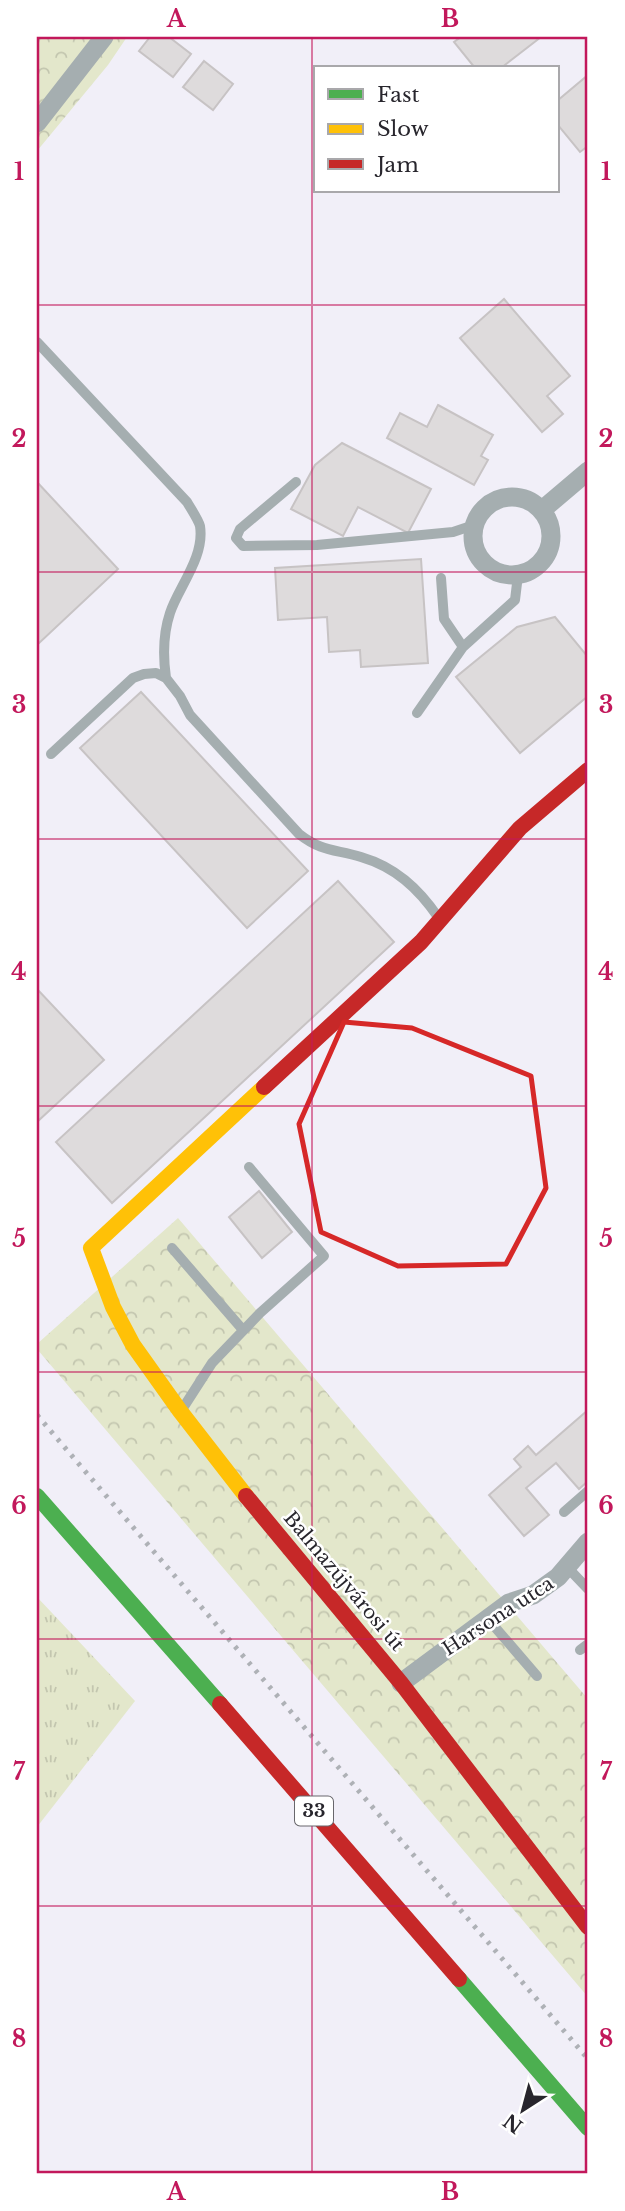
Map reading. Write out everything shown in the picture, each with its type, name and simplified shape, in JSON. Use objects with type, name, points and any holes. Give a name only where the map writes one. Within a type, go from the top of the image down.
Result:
[{"type":"street","points":[[37,122],[104,37]]},
{"type":"street","points":[[542,510],[588,471]]},
{"type":"street","points":[[510,496],[533,502],[542,510],[549,520],[552,532],[547,555],[540,565],[530,572],[505,575],[482,562],[475,551],[472,538],[474,525],[487,505],[510,496]]},
{"type":"street","points":[[440,920],[520,828],[588,770]]},
{"type":"street","name":"Balmazújvárosi út","points":[[440,920],[421,942],[91,1248],[113,1307],[133,1345],[180,1411],[225,1471],[401,1683],[588,1927]]},
{"type":"street","name":"33","points":[[37,1496],[588,2128]]},
{"type":"street","name":"Harsona utca","points":[[401,1683],[509,1603],[533,1595],[558,1577],[588,1542]]},
{"type":"lane","points":[[37,342],[187,502],[200,526],[193,564],[170,614],[162,655],[166,678]]},
{"type":"lane","points":[[296,482],[240,529],[236,538],[243,546],[317,545],[453,532],[474,525]]},
{"type":"lane","points":[[416,713],[463,647],[515,600],[518,575]]},
{"type":"lane","points":[[441,578],[444,619],[463,647]]},
{"type":"lane","points":[[51,754],[74,730],[134,678],[156,673],[166,678],[190,715],[299,834],[314,846],[359,856],[404,877],[425,898],[440,920]]},
{"type":"lane","points":[[180,1411],[212,1363],[243,1330],[324,1256],[250,1167]]},
{"type":"lane","points":[[172,1248],[243,1330]]},
{"type":"lane","points":[[564,1512],[588,1491]]},
{"type":"lane","points":[[567,1567],[588,1590]]},
{"type":"lane","points":[[488,1619],[537,1676]]},
{"type":"highlighted area","points":[[344,1022],[412,1028],[531,1076],[546,1188],[506,1264],[398,1266],[321,1232],[299,1124]]},
{"type":"green space","points":[[37,37],[127,37],[108,65],[37,151]]},
{"type":"green space","points":[[178,1218],[588,1699],[588,1997],[37,1349],[37,1344]]},
{"type":"green space","points":[[37,1597],[135,1701],[37,1827]]},
{"type":"building","points":[[150,37],[169,37],[191,54],[173,77],[139,51]]},
{"type":"building","points":[[461,37],[541,37],[504,66],[473,66],[454,42]]},
{"type":"building","points":[[204,61],[233,84],[213,110],[183,87]]},
{"type":"building","points":[[588,75],[588,146],[580,152],[558,125],[558,100]]},
{"type":"building","points":[[504,299],[570,376],[547,396],[563,414],[542,432],[460,338]]},
{"type":"building","points":[[438,405],[493,435],[481,456],[488,460],[474,485],[387,438],[400,413],[427,427]]},
{"type":"building","points":[[342,443],[431,489],[408,533],[358,507],[343,536],[291,509],[315,465]]},
{"type":"building","points":[[37,482],[118,569],[37,645]]},
{"type":"building","points":[[421,559],[428,663],[361,667],[360,650],[329,652],[327,617],[278,620],[275,568]]},
{"type":"building","points":[[555,617],[588,657],[588,696],[520,753],[456,677],[517,627]]},
{"type":"building","points":[[141,692],[308,871],[247,928],[80,748]]},
{"type":"building","points":[[338,881],[394,942],[112,1203],[56,1142]]},
{"type":"building","points":[[37,989],[104,1060],[38,1121],[37,1120]]},
{"type":"building","points":[[259,1191],[292,1232],[262,1258],[229,1217]]},
{"type":"building","points":[[588,1410],[588,1481],[579,1489],[556,1463],[526,1488],[549,1515],[524,1536],[489,1495],[521,1467],[514,1459],[528,1446],[536,1455]]},
{"type":"railway","points":[[37,1415],[588,2059]]},
{"type":"traffic: fast","points":[[37,1496],[220,1704]]},
{"type":"traffic: fast","points":[[459,1979],[588,2128]]},
{"type":"traffic: slow","points":[[246,1496],[133,1345],[113,1307],[91,1248],[264,1087]]},
{"type":"traffic: jam","points":[[264,1087],[421,942],[520,828],[588,770]]},
{"type":"traffic: jam","points":[[246,1496],[401,1683],[588,1927]]},
{"type":"traffic: jam","points":[[220,1704],[459,1979]]}]
